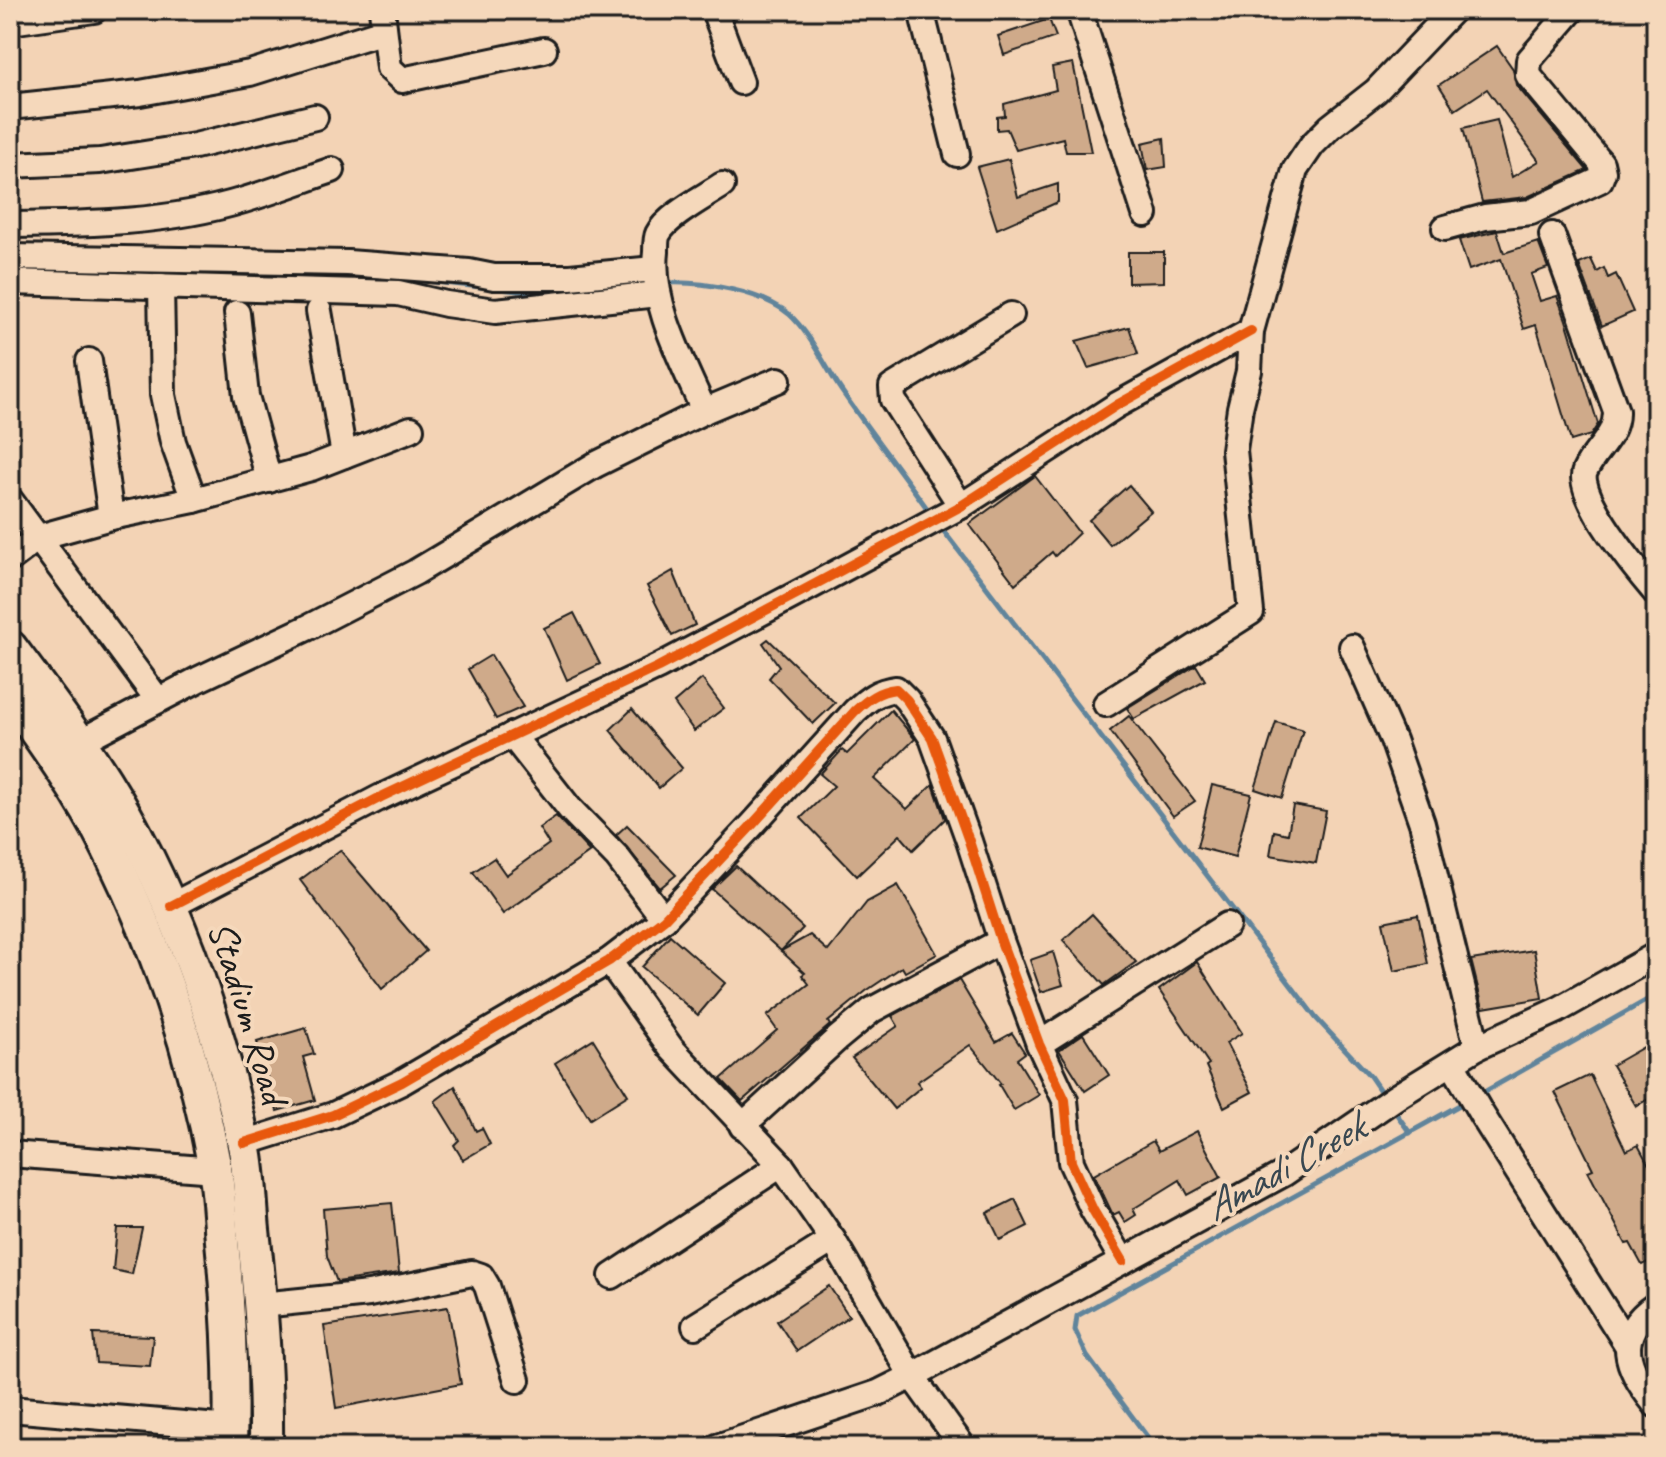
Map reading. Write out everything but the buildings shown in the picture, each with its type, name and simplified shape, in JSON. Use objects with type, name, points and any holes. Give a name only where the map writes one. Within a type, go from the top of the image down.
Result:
[{"type":"main road","name":"Stadium Road","points":[[10,647],[81,741],[134,831],[171,906],[200,981],[220,1045],[244,1143],[261,1305],[269,1446]]},
{"type":"main road","name":"Stadium Road","points":[[10,695],[73,787],[108,847],[149,937],[188,1052],[215,1170],[227,1293],[230,1437]]},
{"type":"main road","points":[[188,1052],[220,1045]]},
{"type":"street","points":[[10,22],[94,10]]},
{"type":"street","points":[[714,10],[741,82]]},
{"type":"street","points":[[921,10],[957,154]]},
{"type":"street","points":[[1079,10],[1145,214]]},
{"type":"street","points":[[1106,704],[1251,612],[1234,450],[1249,371],[1251,331],[1295,170],[1312,145],[1376,91],[1453,10]]},
{"type":"street","points":[[1445,228],[1485,217],[1531,212],[1600,180],[1603,172],[1601,163],[1528,75],[1527,69],[1529,60],[1572,10]]},
{"type":"street","points":[[10,107],[140,93],[250,73],[383,20],[389,68],[402,80],[544,50]]},
{"type":"street","points":[[10,165],[100,161],[147,154],[195,146],[315,117]]},
{"type":"street","points":[[10,225],[120,221],[185,213],[243,201],[332,170]]},
{"type":"street","points":[[704,411],[675,344],[658,294],[654,269],[658,234],[672,219],[722,185]]},
{"type":"street","points":[[1552,235],[1616,411],[1617,424],[1584,474],[1585,489],[1628,559],[1656,593]]},
{"type":"street","points":[[10,257],[348,263],[469,272],[494,277],[570,277],[654,269]]},
{"type":"street","points":[[10,282],[398,293],[495,311],[658,294]]},
{"type":"street","points":[[161,286],[163,395],[173,442],[194,500]]},
{"type":"street","points":[[319,311],[344,455]]},
{"type":"street","points":[[237,313],[246,396],[269,480]]},
{"type":"street","points":[[955,509],[893,400],[892,387],[1011,315]]},
{"type":"street","points":[[171,906],[381,797],[658,667],[955,509],[1117,405],[1251,331]]},
{"type":"street","points":[[89,361],[111,517]]},
{"type":"street","points":[[81,741],[416,572],[595,465],[704,411],[778,380]]},
{"type":"street","points":[[10,559],[39,537],[311,468],[411,429]]},
{"type":"street","points":[[10,500],[158,700]]},
{"type":"street","points":[[1352,647],[1393,740],[1422,823],[1477,1047]]},
{"type":"street","points":[[244,1143],[333,1115],[402,1082],[609,961],[664,919],[855,711],[884,690],[896,689],[932,738],[1001,941],[1039,1044],[1065,1100],[1071,1162],[1093,1210],[1123,1261]]},
{"type":"street","points":[[512,735],[570,809],[617,857],[664,919]]},
{"type":"street","points":[[1039,1044],[1227,925]]},
{"type":"street","points":[[742,1126],[872,1010],[1001,941]]},
{"type":"street","points":[[717,1447],[878,1393],[912,1376],[1283,1174],[1388,1104],[1456,1070],[1477,1047],[1558,1010],[1656,955]]},
{"type":"street","points":[[609,961],[671,1048],[781,1165],[833,1240],[912,1376],[963,1447]]},
{"type":"street","points":[[1456,1070],[1626,1343],[1629,1360],[1656,1405]]},
{"type":"street","points":[[10,1154],[215,1170]]},
{"type":"street","points":[[612,1276],[781,1165]]},
{"type":"street","points":[[695,1326],[833,1240]]},
{"type":"street","points":[[261,1305],[369,1294],[472,1273],[481,1276],[487,1286],[517,1380]]},
{"type":"street","points":[[1626,1343],[1630,1330],[1645,1312],[1656,1305]]},
{"type":"street","points":[[10,1409],[230,1437]]},
{"type":"waterway","points":[[63,270],[416,280],[518,291],[616,286]]},
{"type":"waterway","points":[[666,283],[730,289],[763,299],[789,314],[931,514]]},
{"type":"waterway","points":[[939,525],[1316,1018],[1370,1076],[1385,1098]]},
{"type":"waterway","name":"Amadi Creek","points":[[1477,1096],[1656,995]]},
{"type":"waterway","name":"Amadi Creek","points":[[1155,1447],[1087,1356],[1075,1330],[1077,1316],[1465,1102]]},
{"type":"waterway","points":[[1393,1109],[1410,1133]]},
{"type":"cycle path","points":[[171,906],[381,797],[658,667],[806,589],[961,506],[1117,405],[1251,331]]},
{"type":"cycle path","points":[[244,1143],[333,1115],[402,1082],[609,961],[664,919],[855,711],[874,696],[896,689],[932,738],[1001,941],[1039,1044],[1065,1100],[1071,1162],[1093,1210],[1123,1261]]}]
